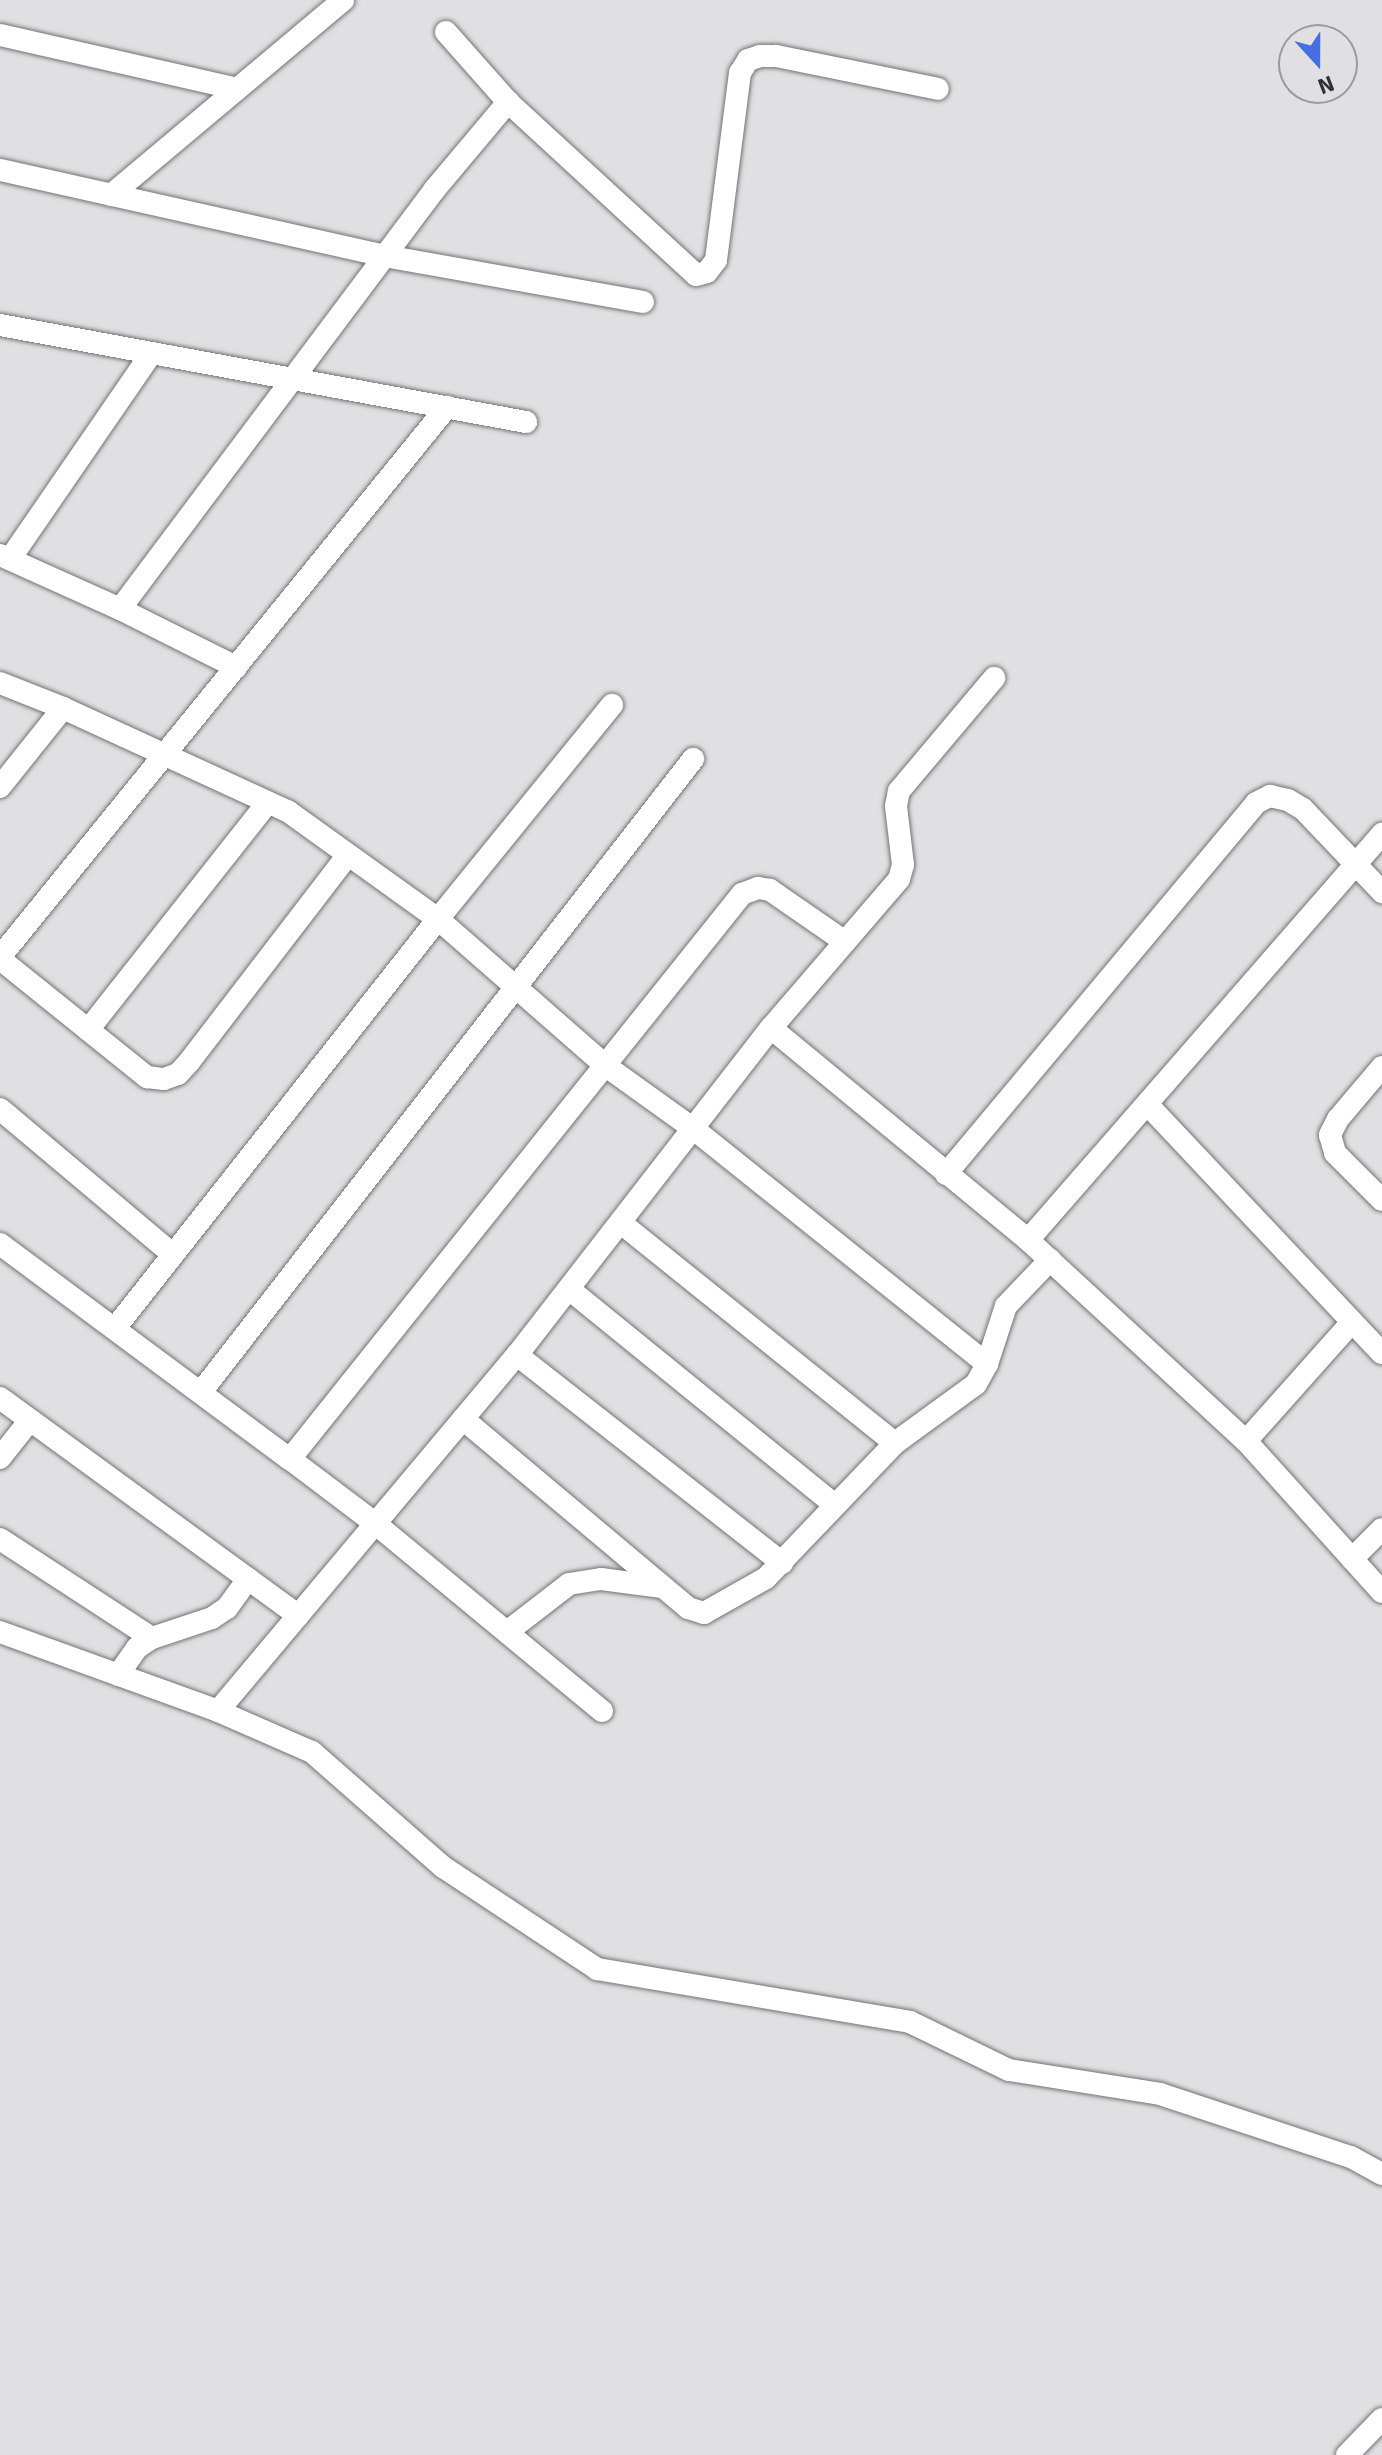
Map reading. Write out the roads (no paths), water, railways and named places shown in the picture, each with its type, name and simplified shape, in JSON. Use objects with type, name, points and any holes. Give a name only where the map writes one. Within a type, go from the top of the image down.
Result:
[{"type":"street","points":[[111,195],[343,0]]},
{"type":"street","points":[[446,32],[508,102],[696,275],[707,272],[716,260],[740,73],[748,60],[776,56],[938,89]]},
{"type":"street","points":[[0,35],[237,89]]},
{"type":"street","points":[[120,609],[385,256],[508,102]]},
{"type":"street","points":[[0,170],[385,256],[643,302]]},
{"type":"street","points":[[0,325],[526,422]]},
{"type":"street","points":[[151,354],[5,557],[120,609],[236,667]]},
{"type":"street","points":[[348,855],[178,1074],[164,1079],[147,1077],[0,958],[447,407]]},
{"type":"street","points":[[218,1711],[517,1355],[695,1130],[771,1028],[899,879],[903,865],[896,806],[905,779],[994,678]]},
{"type":"street","points":[[0,683],[63,708],[289,812],[438,919],[606,1066],[695,1130],[987,1364]]},
{"type":"street","points":[[116,1327],[438,919],[612,705]]},
{"type":"street","points":[[0,787],[63,708]]},
{"type":"street","points":[[201,1392],[693,759]]},
{"type":"street","points":[[946,1174],[1256,803],[1270,796],[1288,800],[1303,809],[1357,862],[1382,892]]},
{"type":"street","points":[[88,1030],[268,802]]},
{"type":"street","points":[[1028,1240],[1382,834]]},
{"type":"street","points":[[290,1459],[742,894],[758,888],[770,890],[845,942]]},
{"type":"street","points":[[771,1028],[1050,1260],[1246,1441],[1382,1592]]},
{"type":"street","points":[[1382,1067],[1338,1119],[1330,1135],[1335,1153],[1382,1200]]},
{"type":"street","points":[[1147,1104],[1382,1353]]},
{"type":"street","points":[[0,1109],[172,1254]]},
{"type":"street","points":[[621,1223],[895,1443]]},
{"type":"street","points":[[0,1244],[116,1327],[376,1524],[602,1711]]},
{"type":"street","points":[[463,1419],[663,1588],[688,1608],[704,1613],[766,1578],[895,1443],[976,1384],[987,1364],[1006,1306],[1050,1260]]},
{"type":"street","points":[[569,1289],[834,1504]]},
{"type":"street","points":[[1246,1441],[1352,1322]]},
{"type":"street","points":[[517,1355],[782,1563]]},
{"type":"street","points":[[0,1398],[298,1615]]},
{"type":"street","points":[[0,1458],[30,1420]]},
{"type":"street","points":[[1352,1559],[1382,1529]]},
{"type":"street","points":[[0,1539],[152,1638]]},
{"type":"street","points":[[118,1675],[137,1648],[152,1638],[212,1618],[227,1608],[248,1579]]},
{"type":"street","points":[[507,1632],[569,1584],[601,1579],[663,1588]]},
{"type":"street","points":[[0,1632],[218,1711],[312,1752],[443,1867],[597,1969],[910,2022],[1009,2070],[1160,2094],[1351,2157],[1382,2174]]},
{"type":"street","points":[[1347,2455],[1382,2419]]}]
